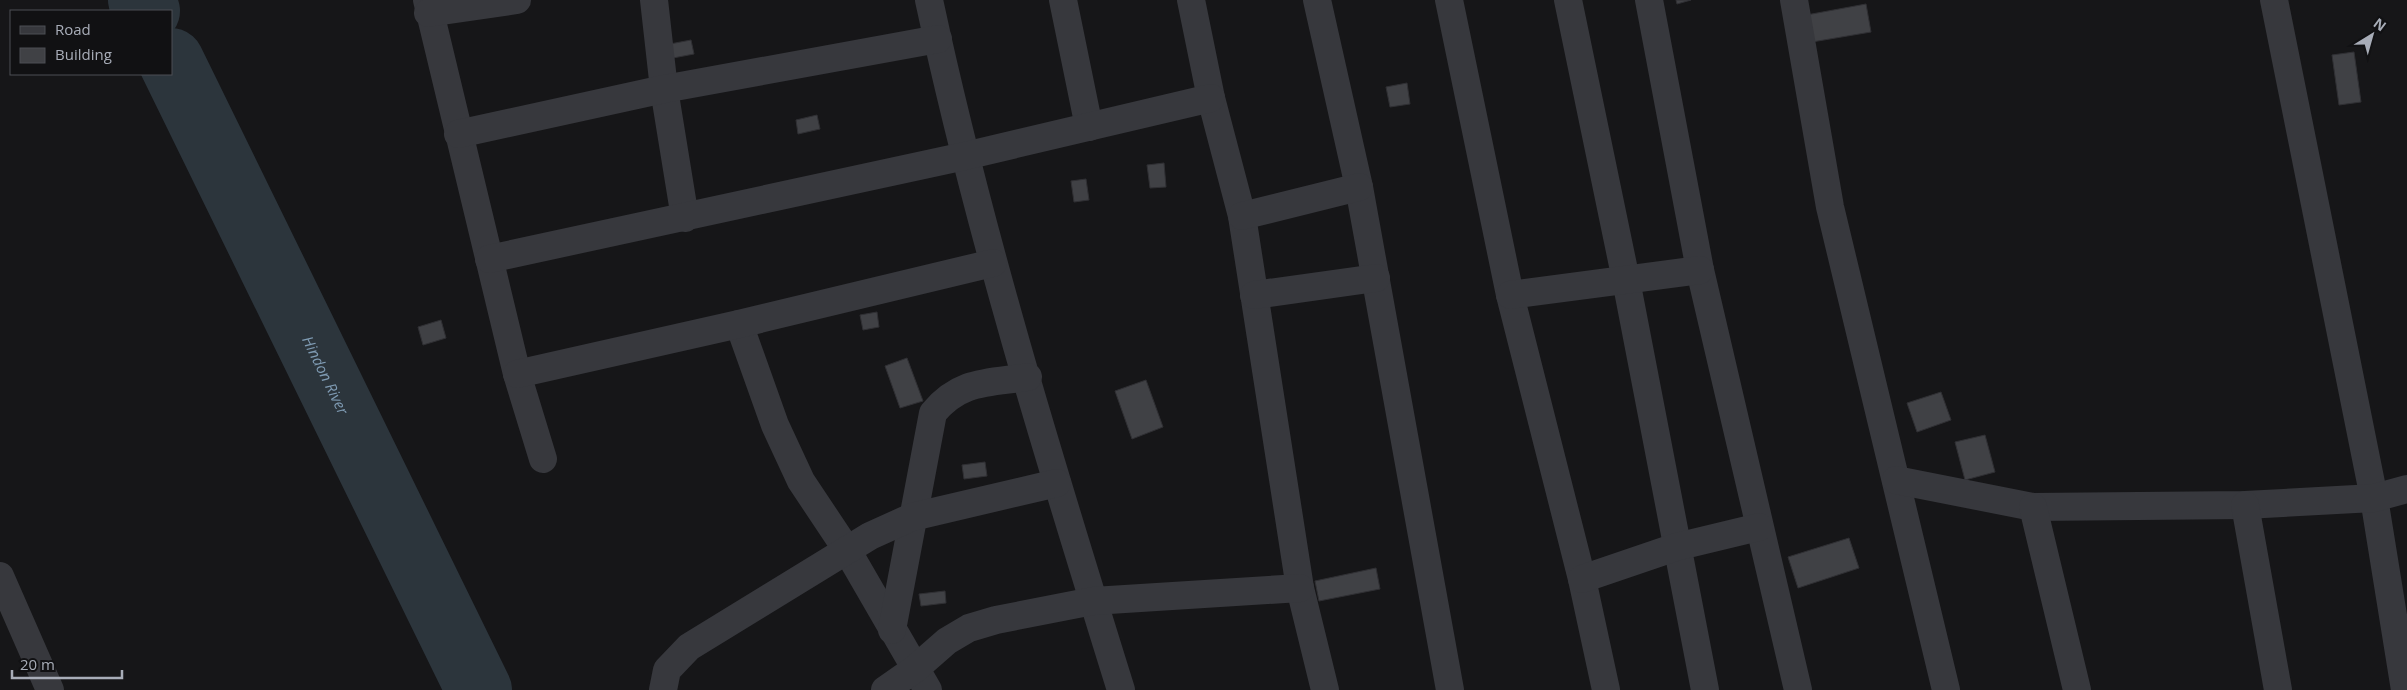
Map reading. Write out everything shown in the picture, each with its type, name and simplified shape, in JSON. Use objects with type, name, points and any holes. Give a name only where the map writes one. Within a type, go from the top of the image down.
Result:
[{"type":"street","points":[[517,0],[427,6],[517,374],[543,459]]},
{"type":"street","points":[[654,0],[664,89],[685,218]]},
{"type":"street","points":[[929,0],[965,156],[993,263],[1120,690]]},
{"type":"street","points":[[1063,0],[1089,127]]},
{"type":"street","points":[[1191,0],[1211,98],[1242,216],[1300,588],[1325,690]]},
{"type":"street","points":[[1317,0],[1359,187],[1450,690]]},
{"type":"street","points":[[1449,0],[1510,295],[1582,579],[1606,690]]},
{"type":"street","points":[[1568,0],[1626,280],[1705,690]]},
{"type":"street","points":[[1649,0],[1700,270],[1798,690]]},
{"type":"street","points":[[1794,0],[1830,206],[1946,690]]},
{"type":"street","points":[[2274,0],[2374,498],[2405,690]]},
{"type":"street","points":[[458,134],[664,89],[938,39]]},
{"type":"street","points":[[489,260],[965,156],[1211,98]]},
{"type":"street","points":[[1242,216],[1359,187]]},
{"type":"street","points":[[517,374],[739,324],[993,263]]},
{"type":"street","points":[[1510,295],[1700,270]]},
{"type":"street","points":[[1254,295],[1376,278]]},
{"type":"street","points":[[739,324],[775,425],[801,481],[847,550],[921,680]]},
{"type":"street","points":[[892,630],[933,413],[945,398],[965,386],[1028,377]]},
{"type":"street","points":[[1896,480],[2033,507],[2245,505],[2374,498],[2407,489]]},
{"type":"street","points":[[664,690],[667,670],[689,646],[870,536],[912,517],[1057,482]]},
{"type":"street","points":[[2245,505],[2278,690]]},
{"type":"street","points":[[2033,507],[2077,690]]},
{"type":"street","points":[[1582,579],[1676,547],[1759,527]]},
{"type":"street","points":[[0,576],[50,690]]},
{"type":"street","points":[[885,690],[921,680],[947,641],[969,628],[996,620],[1093,601],[1300,588]]},
{"type":"building","points":[[1676,0],[1691,0],[1677,4]]},
{"type":"building","points":[[1866,4],[1871,32],[1806,43],[1801,16]]},
{"type":"building","points":[[691,40],[694,54],[673,58],[670,44]]},
{"type":"building","points":[[2354,52],[2361,102],[2339,105],[2332,55]]},
{"type":"building","points":[[1407,83],[1410,104],[1390,107],[1386,87]]},
{"type":"building","points":[[817,115],[820,129],[798,134],[796,120]]},
{"type":"building","points":[[1164,163],[1166,187],[1150,188],[1147,165]]},
{"type":"building","points":[[1086,179],[1089,200],[1074,202],[1071,181]]},
{"type":"building","points":[[877,312],[879,327],[863,330],[860,315]]},
{"type":"building","points":[[441,320],[446,338],[423,345],[418,327]]},
{"type":"building","points":[[907,358],[923,401],[900,408],[885,366]]},
{"type":"building","points":[[1146,380],[1163,427],[1132,439],[1115,391]]},
{"type":"building","points":[[1941,392],[1951,420],[1917,432],[1907,403]]},
{"type":"building","points":[[1985,435],[1995,472],[1965,480],[1955,442]]},
{"type":"building","points":[[985,462],[987,476],[964,479],[962,465]]},
{"type":"building","points":[[1849,538],[1859,568],[1798,588],[1788,557]]},
{"type":"building","points":[[1376,568],[1380,589],[1319,601],[1315,581]]},
{"type":"building","points":[[945,591],[946,603],[921,606],[919,594]]},
{"type":"waterway","name":"Hindon River","points":[[141,0],[146,10]]},
{"type":"waterway","name":"Hindon River","points":[[172,63],[479,690]]}]
